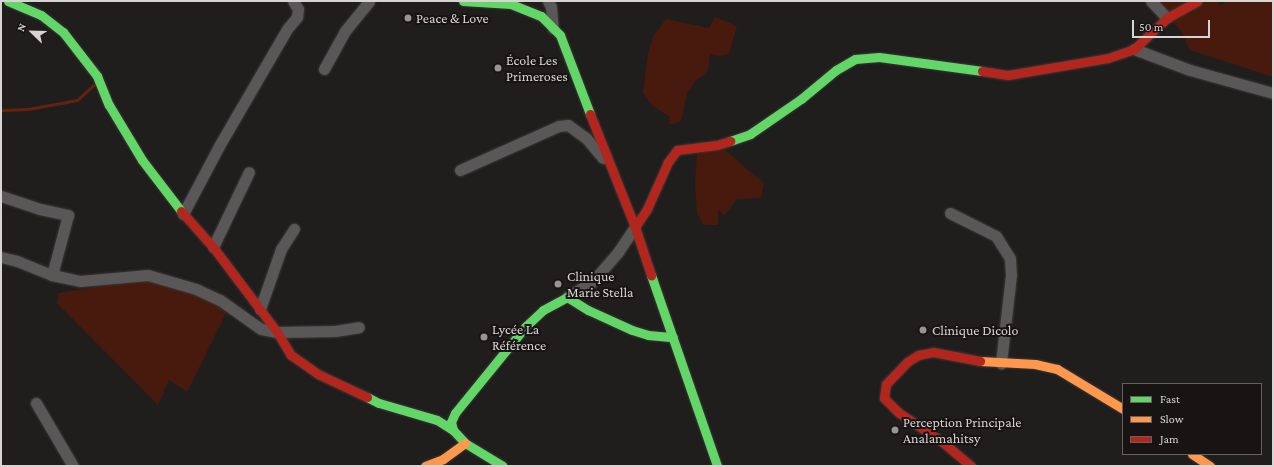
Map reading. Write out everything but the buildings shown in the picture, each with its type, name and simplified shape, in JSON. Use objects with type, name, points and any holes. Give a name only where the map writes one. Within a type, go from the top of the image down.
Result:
[{"type":"main road","points":[[8,1],[41,15],[63,32],[97,76],[109,105],[134,149],[183,214],[213,247],[276,332],[291,355],[320,376],[379,403],[437,420],[453,430],[465,443],[503,466]]},
{"type":"main road","points":[[464,1],[511,4],[541,16],[554,28],[564,44],[608,163],[635,227],[717,466]]},
{"type":"main road","points":[[635,227],[647,209],[668,162],[677,150],[717,145],[750,134],[801,99],[836,70],[855,59],[879,57],[1008,74],[1108,58],[1134,48],[1167,18],[1198,1]]},
{"type":"main road","points":[[453,430],[451,422],[455,413],[526,326],[542,310],[567,297],[588,310],[632,330],[648,335],[673,337]]},
{"type":"main road","points":[[971,466],[941,441],[884,398],[886,384],[907,362],[918,355],[933,352],[1002,363],[1035,364],[1057,369],[1122,408]]},
{"type":"main road","points":[[425,466],[443,459],[465,443]]},
{"type":"main road","points":[[1194,455],[1210,466]]},
{"type":"street","points":[[183,214],[219,146],[297,17],[298,9],[293,1]]},
{"type":"street","points":[[324,69],[345,31],[369,1]]},
{"type":"street","points":[[548,1],[551,7],[554,28]]},
{"type":"street","points":[[1150,1],[1167,18]]},
{"type":"street","points":[[1134,48],[1190,70],[1273,93]]},
{"type":"street","points":[[460,170],[559,126],[568,125],[586,138],[608,163]]},
{"type":"street","points":[[213,247],[249,172]]},
{"type":"street","points":[[1,196],[40,209],[68,215],[52,274]]},
{"type":"street","points":[[950,213],[996,236],[1010,258],[1011,275],[1002,363]]},
{"type":"street","points":[[567,297],[592,282],[618,252],[635,227]]},
{"type":"street","points":[[260,310],[281,249],[294,229]]},
{"type":"street","points":[[1,257],[52,274],[80,281],[148,275],[196,289],[220,300],[261,329],[276,332],[335,331],[359,327]]},
{"type":"street","points":[[36,403],[73,466]]},
{"type":"shaded area","points":[[1152,1],[1217,1],[1220,5],[1228,1],[1273,1],[1273,77],[1190,50],[1181,31]]},
{"type":"shaded area","points":[[715,17],[737,26],[729,54],[718,56],[710,54],[709,67],[703,76],[696,80],[687,94],[681,121],[669,125],[670,117],[653,106],[643,93],[648,53],[653,37],[666,19],[709,28]]},
{"type":"shaded area","points":[[724,149],[764,182],[761,198],[737,199],[724,216],[718,209],[718,225],[703,225],[697,213],[695,184],[697,153]]},
{"type":"shaded area","points":[[144,279],[186,291],[228,309],[187,392],[169,380],[158,405],[57,303],[59,293]]},
{"type":"waterway","points":[[1,110],[28,109],[77,100],[95,84]]},
{"type":"traffic: fast","points":[[8,1],[41,15],[63,32],[97,76],[109,105],[142,160],[181,211]]},
{"type":"traffic: fast","points":[[463,1],[511,4],[541,16],[560,35],[590,114]]},
{"type":"traffic: fast","points":[[730,141],[750,134],[801,99],[836,70],[855,59],[879,57],[982,71]]},
{"type":"traffic: fast","points":[[651,275],[717,466]]},
{"type":"traffic: fast","points":[[453,430],[451,422],[455,413],[526,326],[543,310],[567,297],[588,310],[632,330],[648,335],[673,337]]},
{"type":"traffic: fast","points":[[367,397],[379,403],[437,420],[453,430],[465,443],[503,466]]},
{"type":"traffic: slow","points":[[980,361],[1035,364],[1057,369],[1122,408]]},
{"type":"traffic: slow","points":[[425,466],[443,459],[465,443]]},
{"type":"traffic: slow","points":[[1194,455],[1210,466]]},
{"type":"traffic: jam","points":[[982,71],[1008,75],[1108,58],[1134,49],[1167,18],[1198,1]]},
{"type":"traffic: jam","points":[[590,114],[635,227],[651,275]]},
{"type":"traffic: jam","points":[[635,227],[647,209],[668,162],[677,150],[717,145],[730,141]]},
{"type":"traffic: jam","points":[[181,211],[213,247],[277,332],[291,355],[320,375],[367,397]]},
{"type":"traffic: jam","points":[[971,466],[941,441],[898,412],[884,398],[886,384],[907,362],[918,355],[933,352],[980,361]]},
{"type":"place","name":"Peace & Love","points":[[408,18]]},
{"type":"place","name":"École Les Primeroses","points":[[498,68]]},
{"type":"place","name":"Clinique Marie Stella","points":[[558,284]]},
{"type":"place","name":"Clinique Dicolo","points":[[923,330]]},
{"type":"place","name":"Lycée La Référence","points":[[484,337]]},
{"type":"place","name":"Perception Principale Analamahitsy","points":[[895,430]]}]
